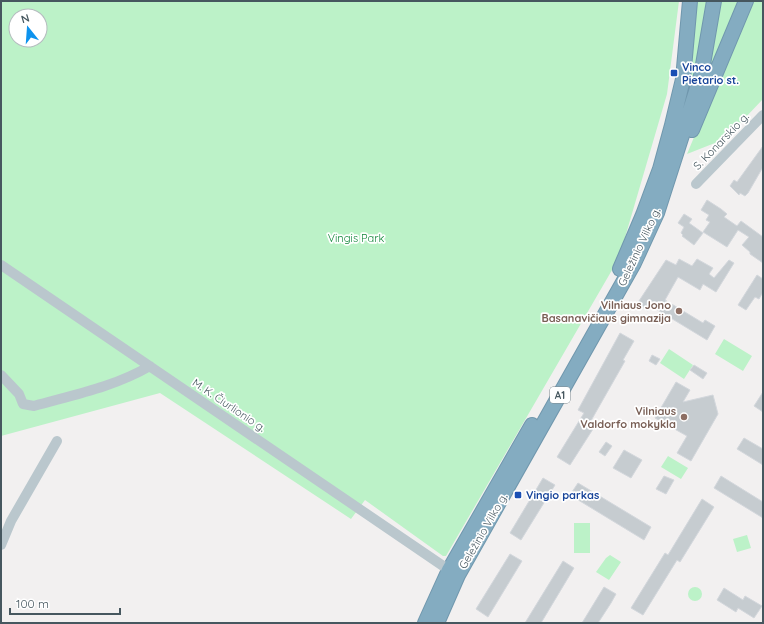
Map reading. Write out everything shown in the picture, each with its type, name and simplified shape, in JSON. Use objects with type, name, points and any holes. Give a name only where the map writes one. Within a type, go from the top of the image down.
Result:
[{"type":"highway","name":"Geležinio Vilko g.","points":[[425,623],[446,568],[599,308],[626,257],[660,169],[672,125],[683,79],[690,1]]},
{"type":"highway","name":"Geležinio Vilko g.","points":[[437,623],[458,575],[634,263],[657,213],[701,76],[714,1]]},
{"type":"highway","points":[[657,213],[746,1]]},
{"type":"street","name":"S. Konarskio g.","points":[[696,184],[763,115]]},
{"type":"street","name":"M. K. Čiurlionio g.","points":[[1,265],[446,568]]},
{"type":"street","points":[[1,375],[19,394],[23,404],[34,406],[101,387],[133,376],[150,366]]},
{"type":"street","points":[[1,545],[11,521],[57,441]]},
{"type":"green space","name":"Vingis Park","points":[[1,1],[679,1],[667,94],[619,258],[446,556],[443,556],[365,500],[351,519],[160,393],[1,436]]},
{"type":"green space","points":[[695,1],[709,1],[696,81],[653,202]]},
{"type":"green space","points":[[719,1],[738,2],[705,88]]},
{"type":"green space","points":[[751,1],[763,1],[763,99],[725,139],[687,154]]},
{"type":"green space","points":[[724,339],[752,356],[743,371],[715,354]]},
{"type":"green space","points":[[669,349],[693,365],[684,379],[660,363]]},
{"type":"green space","points":[[668,456],[688,468],[681,479],[661,467]]},
{"type":"green space","points":[[574,523],[590,523],[590,553],[574,553]]},
{"type":"green space","points":[[747,535],[751,548],[737,552],[733,539]]},
{"type":"green space","points":[[610,555],[621,562],[609,580],[596,572]]},
{"type":"green space","points":[[692,587],[698,587],[702,591],[702,597],[698,601],[692,601],[688,597],[688,591]]},
{"type":"building","points":[[763,146],[763,167],[748,193],[745,196],[740,193],[739,195],[730,186],[734,180],[737,182]]},
{"type":"building","points":[[707,200],[727,214],[724,217],[737,226],[741,221],[763,237],[763,263],[750,254],[750,252],[742,245],[749,237],[738,230],[727,247],[703,232],[710,222],[706,220],[709,215],[701,210]]},
{"type":"building","points":[[684,214],[692,219],[689,223],[703,233],[694,245],[682,236],[683,235],[681,233],[684,227],[678,223]]},
{"type":"building","points":[[679,259],[692,266],[697,259],[713,268],[709,274],[714,278],[729,260],[734,263],[716,292],[703,284],[700,290],[678,277],[665,300],[703,323],[705,320],[715,326],[707,340],[651,306],[648,311],[637,304],[666,260],[676,265]]},
{"type":"building","points":[[757,275],[763,279],[763,292],[759,299],[755,297],[746,310],[738,305]]},
{"type":"building","points":[[620,333],[634,341],[623,360],[625,361],[588,426],[593,429],[570,465],[557,457],[584,413],[578,410]]},
{"type":"building","points":[[652,355],[660,359],[656,365],[649,361]]},
{"type":"building","points":[[694,365],[707,373],[703,379],[690,370]]},
{"type":"building","points":[[676,382],[690,390],[683,402],[713,395],[718,414],[691,461],[677,453],[687,436],[655,418]]},
{"type":"building","points":[[763,392],[763,412],[754,406]]},
{"type":"building","points":[[744,438],[763,449],[763,465],[737,449]]},
{"type":"building","points":[[606,442],[612,446],[605,456],[599,452]]},
{"type":"building","points":[[624,450],[642,460],[631,478],[613,468]]},
{"type":"building","points":[[664,476],[674,480],[666,494],[656,489]]},
{"type":"building","points":[[721,476],[763,502],[763,518],[714,488]]},
{"type":"building","points":[[543,478],[555,485],[521,540],[510,533]]},
{"type":"building","points":[[578,483],[651,527],[644,540],[570,495]]},
{"type":"building","points":[[702,499],[714,507],[680,562],[677,560],[643,615],[631,608],[665,553],[668,555]]},
{"type":"building","points":[[510,554],[522,561],[488,617],[476,609]]},
{"type":"building","points":[[563,561],[574,568],[541,623],[525,623]]},
{"type":"building","points":[[604,587],[616,594],[611,603],[598,623],[582,623]]},
{"type":"building","points":[[724,588],[743,600],[745,596],[762,606],[754,618],[738,608],[736,612],[717,600]]},
{"type":"place","name":"Vinco Pietario st.","points":[[674,73]]},
{"type":"place","name":"Vilniaus Jono Basanavičiaus gimnazija","points":[[679,311]]},
{"type":"place","name":"Vilniaus Valdorfo mokykla","points":[[684,417]]},
{"type":"place","name":"Vingio parkas","points":[[518,495]]}]
